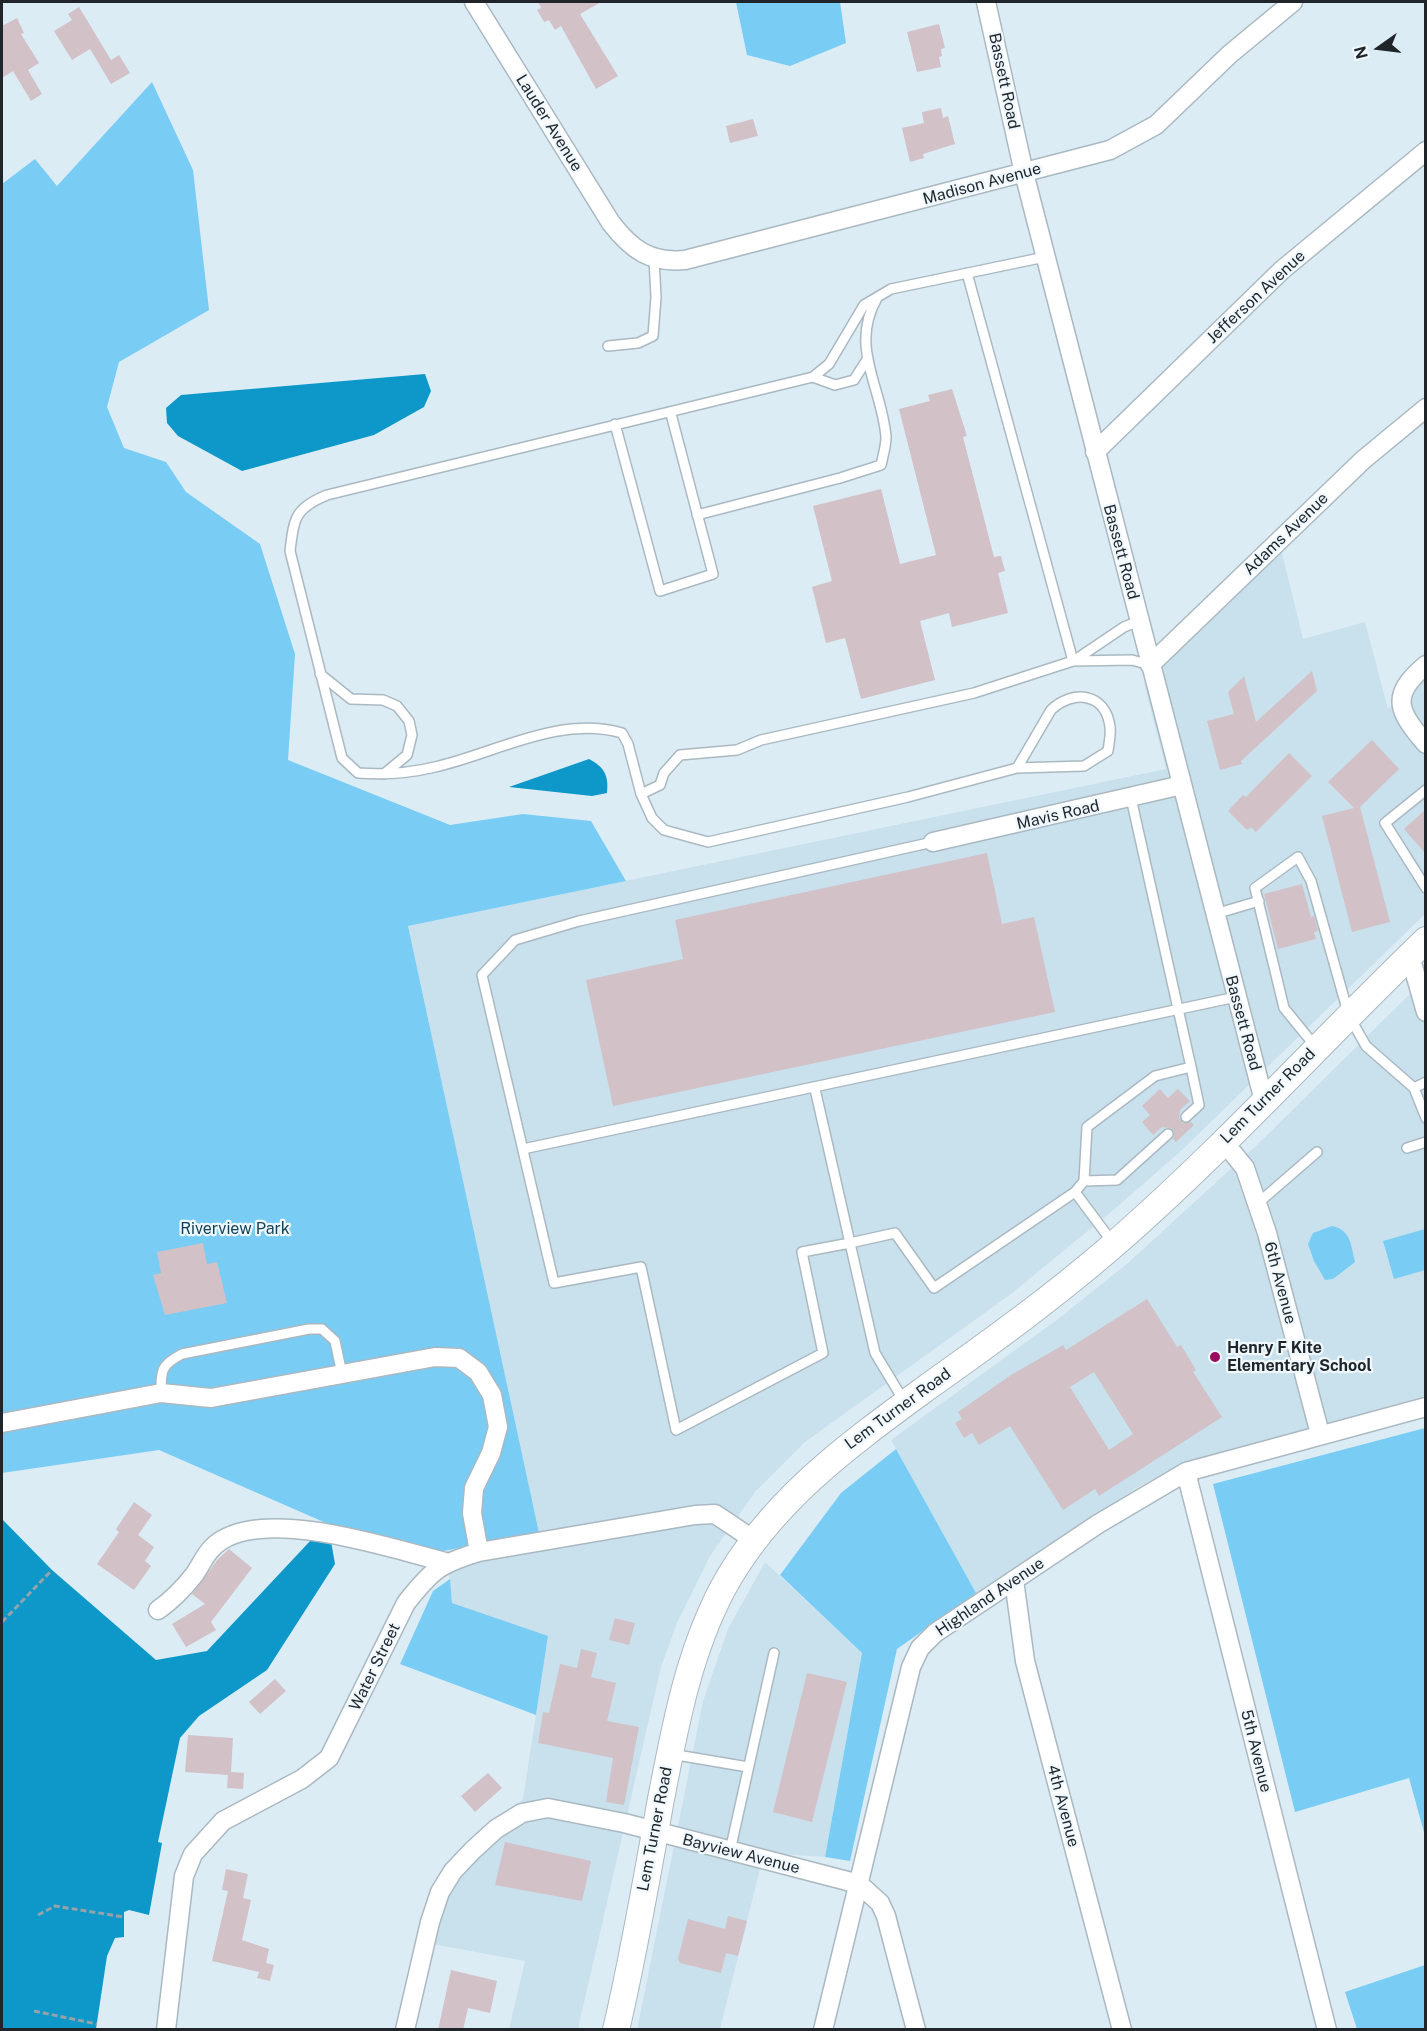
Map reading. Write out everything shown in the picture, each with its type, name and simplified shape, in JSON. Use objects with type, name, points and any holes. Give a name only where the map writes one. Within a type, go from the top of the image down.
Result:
[{"type":"main road","name":"Lem Turner Road","points":[[616,2030],[677,1718],[699,1642],[723,1588],[754,1540],[791,1496],[826,1463],[1049,1299],[1113,1245],[1223,1141],[1418,948]]},
{"type":"street","name":"Lauder Avenue","points":[[474,2],[551,128],[627,243]]},
{"type":"street","name":"Bassett Road","points":[[986,2],[1045,257],[1264,1101]]},
{"type":"street","name":"Madison Avenue","points":[[627,243],[654,259],[685,260],[1110,150],[1156,125],[1230,54],[1293,2]]},
{"type":"street","name":"Jefferson Avenue","points":[[1095,452],[1281,270],[1425,151]]},
{"type":"street","name":"Adams Avenue","points":[[1150,665],[1363,460],[1425,408]]},
{"type":"street","points":[[1425,665],[1408,679],[1402,688],[1400,700],[1406,719],[1425,744]]},
{"type":"street","name":"Mavis Road","points":[[933,842],[1182,785]]},
{"type":"street","points":[[1418,948],[1425,1012]]},
{"type":"street","name":"6th Avenue","points":[[1223,1141],[1245,1168],[1257,1204],[1320,1434]]},
{"type":"street","points":[[2,1424],[161,1393],[211,1398],[435,1357],[459,1358],[478,1372],[492,1395],[498,1427],[491,1453],[474,1488],[472,1513],[479,1552]]},
{"type":"street","name":"Highland Avenue","points":[[823,2030],[911,1667],[920,1648],[935,1633],[1098,1524],[1186,1472],[1425,1407]]},
{"type":"street","name":"5th Avenue","points":[[1186,1472],[1327,2030]]},
{"type":"street","name":"Water Street","points":[[166,2030],[184,1876],[193,1854],[223,1821],[302,1779],[329,1758],[406,1603],[422,1582],[445,1562],[479,1552],[695,1515],[715,1514],[754,1540]]},
{"type":"street","points":[[158,1610],[181,1592],[210,1549],[223,1539],[240,1533],[276,1529],[326,1532],[445,1562]]},
{"type":"street","name":"4th Avenue","points":[[1014,1580],[1025,1661],[1122,2030]]},
{"type":"street","name":"Bayview Avenue","points":[[405,2030],[430,1922],[440,1892],[453,1871],[496,1829],[522,1813],[548,1808],[624,1823],[655,1833],[859,1884]]},
{"type":"street","points":[[859,1884],[880,1903],[886,1916],[916,2030]]},
{"type":"lane","points":[[1017,768],[1047,716],[1058,703],[1074,696],[1095,699],[1105,710],[1110,728],[1108,751],[1084,766],[1017,768],[908,797],[708,842],[664,830],[652,818],[641,794],[628,744],[622,733],[608,729],[563,729],[434,767],[382,775],[358,773],[342,758],[290,551],[294,521],[306,504],[327,495],[435,467],[565,439],[615,424],[671,414],[813,377],[829,364],[864,305],[891,289],[1045,257]]},
{"type":"lane","points":[[608,346],[638,343],[653,336],[656,297],[654,259]]},
{"type":"lane","points":[[967,273],[1073,661]]},
{"type":"lane","points":[[697,515],[881,465],[886,439],[864,339],[866,323],[877,297]]},
{"type":"lane","points":[[813,377],[835,385],[854,380],[868,358]]},
{"type":"lane","points":[[615,424],[660,591],[713,574],[671,414]]},
{"type":"lane","points":[[641,794],[660,785],[664,773],[680,755],[737,750],[761,740],[974,693],[1073,661],[1124,627],[1139,621]]},
{"type":"lane","points":[[1073,661],[1132,660],[1150,665]]},
{"type":"lane","points":[[320,674],[351,699],[383,700],[397,706],[409,722],[412,735],[407,755],[382,775]]},
{"type":"lane","points":[[1425,790],[1385,823],[1425,886]]},
{"type":"lane","points":[[1131,798],[1199,1105],[1186,1117]]},
{"type":"lane","points":[[933,842],[579,921],[515,940],[482,975],[554,1283],[641,1267],[676,1430],[824,1353],[802,1252],[895,1233],[934,1288],[1075,1192],[1084,1181],[1087,1127],[1155,1076],[1191,1067]]},
{"type":"lane","points":[[1317,1048],[1284,1008],[1255,888],[1298,857],[1311,881],[1349,1016],[1366,1046],[1414,1088],[1425,1118]]},
{"type":"lane","points":[[1214,915],[1259,901]]},
{"type":"lane","points":[[523,1149],[815,1089],[1236,997]]},
{"type":"lane","points":[[1414,1088],[1425,1082]]},
{"type":"lane","points":[[815,1089],[875,1353],[906,1403]]},
{"type":"lane","points":[[1084,1181],[1117,1180],[1168,1134]]},
{"type":"lane","points":[[1407,1148],[1425,1142]]},
{"type":"lane","points":[[1257,1204],[1317,1152]]},
{"type":"lane","points":[[1075,1192],[1113,1245]]},
{"type":"lane","points":[[161,1393],[161,1374],[168,1361],[182,1354],[309,1329],[322,1329],[335,1341],[342,1374]]},
{"type":"lane","points":[[730,1851],[774,1653]]},
{"type":"lane","points":[[670,1754],[748,1767]]},
{"type":"path","points":[[2,1622],[52,1570]]},
{"type":"path","points":[[38,1915],[55,1906],[124,1917]]},
{"type":"path","points":[[34,2011],[97,2024]]},
{"type":"shaded area","points":[[425,374],[431,391],[424,407],[374,435],[242,471],[178,436],[167,423],[166,408],[181,395]]},
{"type":"shaded area","points":[[1281,549],[1303,639],[1365,622],[1388,709],[1425,676],[1425,914],[1182,1150],[1117,1207],[1011,1294],[805,1442],[755,1492],[710,1556],[677,1623],[661,1667],[578,2029],[509,2029],[525,1961],[432,1944],[453,1882],[523,1799],[548,1637],[452,1603],[447,1551],[538,1533],[408,926],[1166,769],[1144,683]]},
{"type":"shaded area","points":[[589,759],[604,772],[607,793],[592,796],[509,787]]},
{"type":"shaded area","name":"Henry F Kite Elementary School","points":[[1425,979],[1425,1396],[1182,1463],[1138,1487],[976,1593],[891,1440],[1058,1319],[1128,1263],[1260,1142]]},
{"type":"shaded area","points":[[2,1519],[52,1570],[156,1660],[207,1651],[311,1540],[331,1541],[335,1564],[267,1670],[199,1716],[180,1738],[158,1842],[162,1843],[149,1915],[129,1910],[124,1912],[124,1937],[115,1938],[107,1956],[96,2029],[2,2029]]},
{"type":"shaded area","points":[[765,1562],[862,1653],[825,1857],[764,1853],[720,2029],[637,2030],[703,1701],[728,1629]]},
{"type":"green space","points":[[736,2],[840,2],[846,43],[790,66],[747,55]]},
{"type":"green space","name":"Riverview Park","points":[[152,82],[193,170],[209,310],[119,362],[107,407],[124,448],[166,462],[186,492],[260,544],[295,654],[288,760],[450,825],[523,814],[591,821],[626,881],[408,926],[539,1533],[406,1558],[159,1450],[2,1473],[2,184],[35,159],[57,186]]},
{"type":"green space","points":[[1332,1226],[1347,1235],[1355,1262],[1333,1279],[1325,1280],[1314,1261],[1308,1244],[1313,1233]]},
{"type":"green space","points":[[1425,1229],[1425,1270],[1394,1279],[1383,1241]]},
{"type":"green space","points":[[1426,1428],[1425,1836],[1409,1778],[1295,1812],[1213,1484]]},
{"type":"green space","points":[[896,1449],[976,1593],[897,1649],[850,1861],[825,1857],[862,1653],[780,1575],[841,1493]]},
{"type":"green space","points":[[450,1579],[452,1603],[548,1636],[536,1715],[400,1664],[433,1591]]},
{"type":"green space","points":[[1425,1965],[1425,2029],[1357,2029],[1345,1992]]},
{"type":"building","points":[[538,2],[601,2],[580,14],[618,76],[596,89],[561,26],[555,30],[549,20],[544,22],[537,10],[541,8]]},
{"type":"building","points":[[79,7],[111,60],[119,55],[130,73],[111,84],[90,49],[72,60],[54,31],[72,20],[68,14]]},
{"type":"building","points":[[17,18],[24,33],[21,34],[39,63],[28,70],[42,94],[31,101],[13,71],[2,78],[2,26]]},
{"type":"building","points":[[939,24],[945,48],[941,49],[942,56],[939,57],[941,67],[917,72],[907,32]]},
{"type":"building","points":[[941,108],[943,118],[948,116],[955,144],[923,154],[924,158],[910,162],[902,128],[924,123],[922,112]]},
{"type":"building","points":[[753,119],[758,136],[730,143],[726,126]]},
{"type":"building","points":[[952,389],[967,436],[963,437],[994,557],[1001,556],[1005,571],[998,573],[1008,613],[952,627],[949,613],[920,621],[935,680],[861,699],[845,638],[826,643],[812,587],[832,581],[813,506],[881,489],[900,564],[936,555],[899,409],[930,401],[928,395]]},
{"type":"building","points":[[1312,671],[1317,691],[1241,761],[1242,764],[1220,770],[1207,721],[1234,714],[1228,692],[1244,676],[1256,722]]},
{"type":"building","points":[[1372,740],[1399,769],[1360,807],[1390,922],[1352,932],[1322,816],[1354,808],[1328,782]]},
{"type":"building","points":[[1289,753],[1312,776],[1256,832],[1251,827],[1247,830],[1228,811],[1243,795],[1246,797]]},
{"type":"building","points":[[1425,810],[1425,853],[1404,829]]},
{"type":"building","points":[[987,853],[1002,924],[1034,917],[1055,1012],[613,1106],[586,980],[683,959],[675,920]]},
{"type":"building","points":[[1302,884],[1311,917],[1314,916],[1318,931],[1314,932],[1316,939],[1278,949],[1264,894]]},
{"type":"building","points":[[1160,1089],[1168,1098],[1178,1089],[1190,1101],[1180,1110],[1179,1118],[1183,1123],[1191,1122],[1194,1125],[1176,1142],[1173,1139],[1174,1132],[1171,1128],[1162,1127],[1153,1135],[1142,1122],[1150,1115],[1142,1106]]},
{"type":"building","points":[[203,1243],[207,1264],[217,1262],[227,1303],[165,1315],[153,1275],[161,1273],[157,1252]]},
{"type":"building","points":[[1147,1299],[1177,1347],[1181,1345],[1196,1370],[1193,1372],[1222,1417],[1099,1496],[1095,1489],[1063,1510],[1010,1426],[979,1445],[972,1433],[964,1438],[955,1423],[962,1419],[958,1412],[1011,1375],[1063,1345],[1066,1350]],"holes":[[[1094,1372],[1133,1434],[1109,1450],[1070,1387]]]},
{"type":"building","points":[[134,1502],[152,1515],[138,1535],[154,1547],[145,1561],[151,1566],[134,1590],[97,1564],[119,1532],[116,1529]]},
{"type":"building","points":[[229,1549],[252,1568],[211,1622],[216,1630],[186,1647],[172,1624],[205,1604],[192,1594],[218,1559]]},
{"type":"building","points":[[615,1618],[635,1623],[629,1645],[609,1640]]},
{"type":"building","points":[[581,1649],[597,1653],[591,1677],[616,1683],[607,1721],[639,1727],[624,1805],[606,1802],[613,1758],[538,1743],[543,1712],[549,1713],[560,1664],[577,1668]]},
{"type":"building","points":[[807,1673],[847,1682],[812,1822],[773,1812]]},
{"type":"building","points":[[275,1679],[286,1691],[260,1714],[249,1702]]},
{"type":"building","points":[[188,1735],[233,1738],[231,1772],[244,1773],[243,1789],[227,1788],[228,1775],[185,1772]]},
{"type":"building","points":[[488,1773],[502,1788],[475,1812],[461,1796]]},
{"type":"building","points":[[505,1842],[591,1861],[582,1901],[495,1885]]},
{"type":"building","points":[[226,1869],[248,1874],[243,1898],[251,1900],[242,1940],[269,1949],[266,1963],[274,1965],[270,1981],[257,1978],[259,1972],[212,1961],[228,1891],[222,1890]]},
{"type":"building","points":[[728,1916],[747,1921],[738,1956],[726,1953],[721,1973],[680,1963],[678,1959],[688,1919],[725,1929]]},
{"type":"building","points":[[451,1970],[497,1981],[490,2013],[468,2008],[463,2030],[438,2030]]},
{"type":"place","name":"Henry F Kite Elementary School","points":[[1215,1357]]}]
